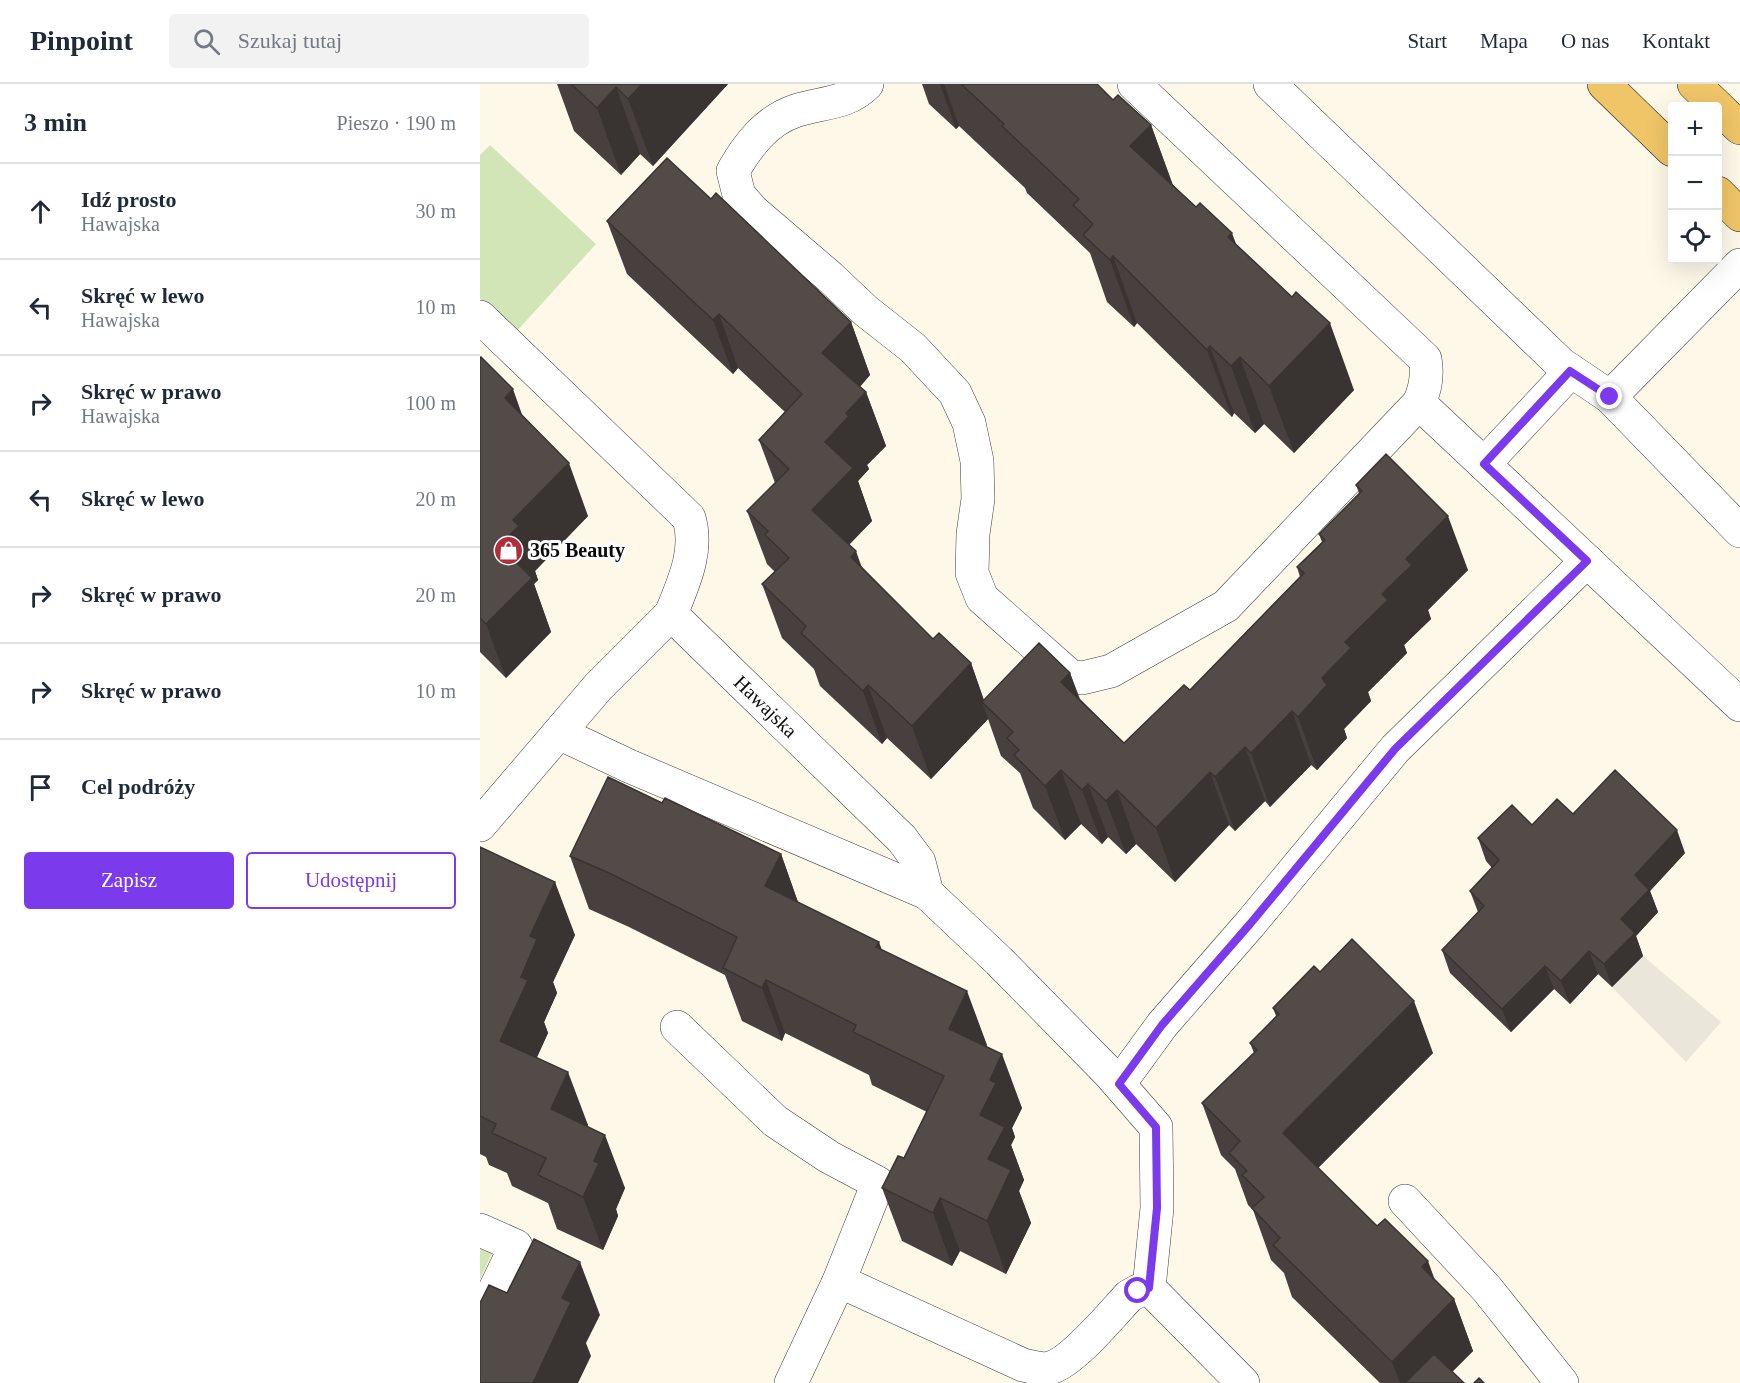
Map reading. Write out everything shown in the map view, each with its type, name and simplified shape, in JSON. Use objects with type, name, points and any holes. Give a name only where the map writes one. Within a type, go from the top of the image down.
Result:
[{"type":"main road","points":[[1604,84],[1668,146]]},
{"type":"main road","points":[[1694,84],[1712,102]]},
{"type":"main road","points":[[1722,112],[1740,128]]},
{"type":"main road","points":[[1722,197],[1740,215]]},
{"type":"street","points":[[867,84],[849,98],[793,111],[766,127],[747,147],[734,171],[739,195],[753,212],[830,277],[866,311],[913,348],[955,393],[969,423],[977,461],[978,499],[973,534],[972,573],[982,598],[1070,676],[1082,678],[1111,671],[1226,606],[1419,403],[1425,388],[1427,371],[1425,359],[1134,84]]},
{"type":"street","points":[[1270,84],[1570,371],[1610,397],[1740,531]]},
{"type":"street","points":[[1610,397],[1740,265]]},
{"type":"street","points":[[480,317],[689,518],[692,531],[688,573],[671,614],[598,687],[480,825]]},
{"type":"street","points":[[1484,464],[1570,371]]},
{"type":"street","points":[[1419,403],[1740,705]]},
{"type":"street","points":[[1119,1084],[1162,1025],[1250,924],[1395,749],[1587,561]]},
{"type":"street","name":"Hawajska","points":[[671,614],[902,839],[919,862],[927,893]]},
{"type":"street","points":[[559,733],[927,893],[999,961],[1119,1084],[1156,1127],[1157,1208],[1149,1288]]},
{"type":"street","points":[[676,1027],[775,1121],[829,1157],[878,1183],[839,1281],[790,1383]]},
{"type":"street","points":[[1405,1201],[1487,1289],[1562,1383]]},
{"type":"street","points":[[480,1230],[516,1246],[480,1320]]},
{"type":"street","points":[[839,1281],[1023,1365],[1048,1369],[1060,1364],[1076,1351],[1129,1296],[1149,1288]]},
{"type":"street","points":[[1149,1288],[1243,1383]]},
{"type":"green space","points":[[490,145],[596,244],[516,332],[480,299],[480,155]]},
{"type":"green space","points":[[480,1238],[496,1245],[480,1279]]},
{"type":"shaded area","points":[[1643,956],[1721,1022],[1686,1062],[1612,987]]},
{"type":"building","points":[[571,84],[642,84],[628,99],[616,87],[597,108]]},
{"type":"building","points":[[961,84],[1097,84],[1113,100],[1118,95],[1151,125],[1130,146],[1196,207],[1200,203],[1232,233],[1228,237],[1292,297],[1296,292],[1330,323],[1269,386],[1240,357],[1231,366],[1210,346],[1207,350],[1113,256],[1110,260],[1083,235],[1093,224],[1073,205],[1079,199]]},
{"type":"building","points":[[667,158],[711,199],[716,193],[851,322],[822,353],[866,392],[846,413],[849,416],[825,442],[853,468],[812,510],[856,551],[851,557],[933,639],[939,633],[971,663],[912,726],[868,685],[863,691],[801,633],[806,626],[762,584],[789,558],[765,535],[768,531],[747,511],[789,469],[759,440],[802,394],[719,314],[713,320],[607,221]]},
{"type":"building","points":[[481,357],[513,389],[505,398],[569,463],[513,520],[519,526],[499,545],[532,578],[486,624],[480,618]]},
{"type":"building","points":[[1386,454],[1448,516],[1406,559],[1412,565],[1382,594],[1388,600],[1345,642],[1351,648],[1322,678],[1327,685],[1298,717],[1292,711],[1251,753],[1245,747],[1215,777],[1210,772],[1156,828],[1117,790],[1106,801],[1088,784],[1082,790],[1061,770],[1045,786],[1014,755],[1019,750],[1007,738],[1013,732],[982,702],[1039,643],[1070,673],[1061,682],[1124,743],[1184,685],[1190,690],[1304,573],[1297,567],[1325,540],[1319,534],[1362,491],[1356,485]]},
{"type":"building","points":[[1615,770],[1677,830],[1635,875],[1649,890],[1621,919],[1635,933],[1604,964],[1589,951],[1561,981],[1545,966],[1502,1009],[1442,950],[1484,906],[1470,891],[1499,860],[1478,838],[1512,805],[1532,825],[1557,799],[1573,814]]},
{"type":"building","points":[[608,777],[662,803],[665,798],[781,854],[765,886],[879,942],[876,947],[967,991],[949,1029],[1002,1054],[990,1080],[996,1083],[980,1115],[1005,1127],[988,1159],[1011,1170],[987,1221],[940,1198],[933,1213],[882,1188],[898,1156],[904,1158],[944,1076],[853,1032],[856,1025],[766,980],[762,988],[723,968],[737,937],[570,856]]},
{"type":"building","points":[[480,847],[555,882],[530,936],[537,939],[521,977],[528,980],[500,1041],[568,1072],[551,1109],[605,1135],[594,1161],[599,1163],[583,1197],[538,1175],[546,1158],[492,1133],[496,1124],[480,1116]]},
{"type":"building","points":[[1352,939],[1414,1001],[1283,1133],[1377,1226],[1385,1219],[1428,1261],[1422,1267],[1454,1299],[1392,1362],[1273,1245],[1280,1238],[1252,1208],[1264,1197],[1242,1175],[1247,1171],[1229,1153],[1240,1141],[1202,1103],[1257,1050],[1250,1043],[1279,1014],[1273,1008],[1314,966],[1320,972]]},
{"type":"building","points":[[534,1239],[580,1262],[562,1298],[571,1302],[533,1383],[480,1383],[480,1303],[489,1285],[507,1293]]},
{"type":"building","points":[[1434,1354],[1464,1383],[1405,1383]]},
{"type":"building","points":[[1479,1378],[1484,1383],[1474,1383]]},
{"type":"place","name":"365 Beauty","points":[[509,550]]},
{"type":"route","points":[[1138,1291],[1149,1288],[1157,1208],[1156,1127],[1119,1084],[1162,1025],[1250,924],[1395,749],[1587,561],[1484,464],[1570,371],[1610,397]]}]
